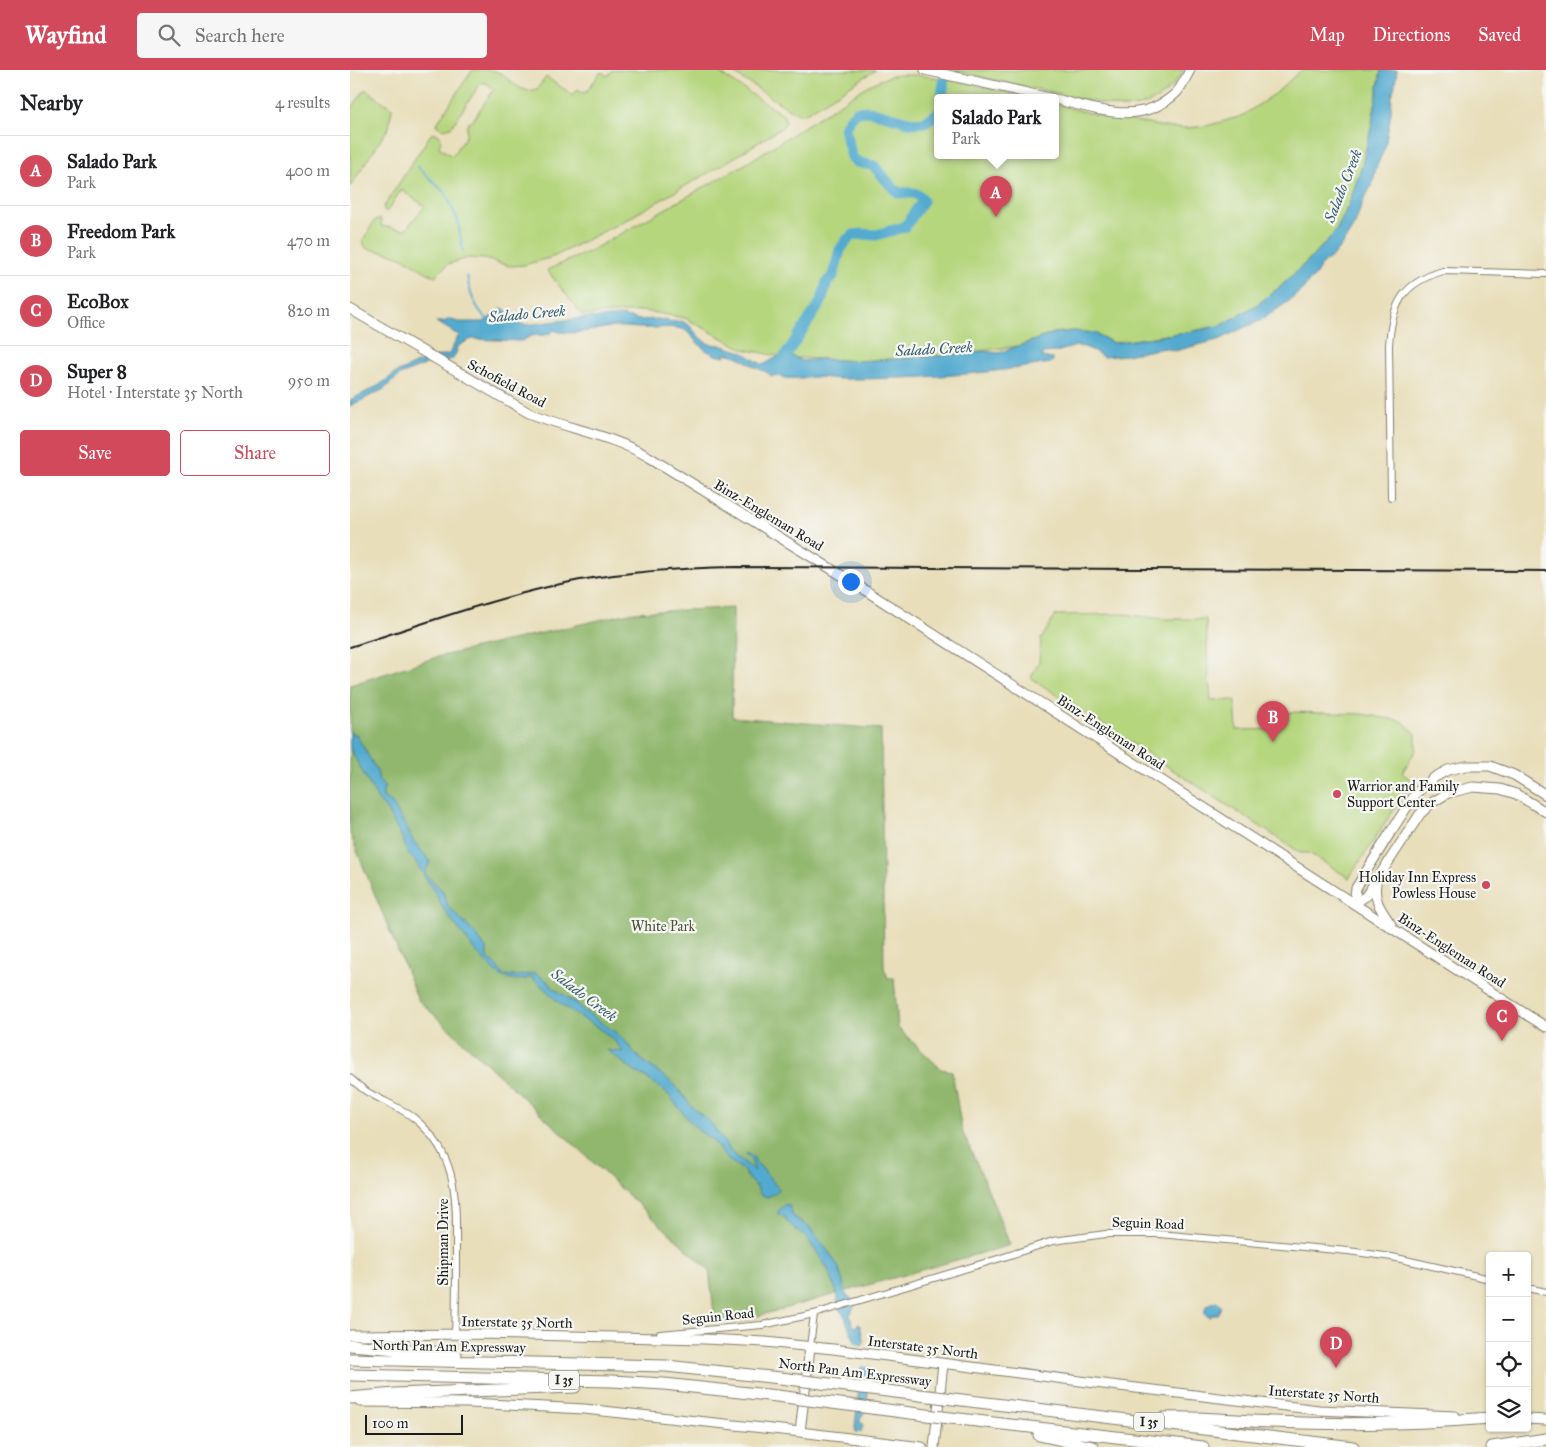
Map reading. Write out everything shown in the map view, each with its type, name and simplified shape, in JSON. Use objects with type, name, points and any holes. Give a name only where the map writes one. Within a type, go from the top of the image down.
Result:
[{"type":"highway","points":[[350,1345],[452,1353],[525,1362]]},
{"type":"highway","name":"North Pan Am Expressway","points":[[350,1359],[666,1366],[1353,1447]]},
{"type":"highway","name":"I 35","points":[[350,1376],[612,1381],[664,1384],[1203,1447]]},
{"type":"highway","points":[[350,1400],[401,1394],[613,1388],[664,1384]]},
{"type":"highway","points":[[1130,1420],[1170,1418],[1397,1424],[1486,1418]]},
{"type":"highway","points":[[978,1421],[1093,1447]]},
{"type":"highway","points":[[1492,1447],[1546,1439]]},
{"type":"street","points":[[925,70],[1032,94]]},
{"type":"street","points":[[1059,100],[1117,114],[1151,109],[1177,92],[1190,70]]},
{"type":"street","points":[[1391,497],[1389,345],[1394,310],[1403,296],[1416,282],[1443,271],[1546,274]]},
{"type":"street","name":"Schofield Road","points":[[350,309],[515,406],[550,421],[617,441],[659,463]]},
{"type":"street","name":"Binz-Engleman Road","points":[[659,463],[852,582],[1546,1027]]},
{"type":"street","points":[[1354,904],[1356,888],[1390,833],[1416,793],[1435,777],[1448,770],[1466,766],[1490,766],[1514,775],[1546,795]]},
{"type":"street","points":[[1354,904],[1366,896],[1420,814],[1433,802],[1448,793],[1473,787],[1500,788],[1524,798],[1546,812]]},
{"type":"street","points":[[1376,881],[1374,894],[1379,907],[1395,931]]},
{"type":"street","name":"Shipman Drive","points":[[350,1078],[369,1093],[397,1107],[414,1119],[437,1144],[448,1163],[456,1204],[455,1335]]},
{"type":"street","name":"Seguin Road","points":[[624,1338],[762,1324],[814,1314],[1044,1243],[1106,1234],[1158,1234],[1348,1250],[1392,1257],[1486,1278]]},
{"type":"street","points":[[1531,1289],[1546,1292]]},
{"type":"street","points":[[800,1432],[814,1314]]},
{"type":"street","name":"Interstate 35 North","points":[[350,1335],[705,1339],[765,1342],[1319,1410],[1486,1418]]},
{"type":"street","points":[[934,1447],[943,1364]]},
{"type":"street","points":[[350,1400],[471,1403],[584,1409],[922,1447]]},
{"type":"street","points":[[1531,1419],[1546,1420]]},
{"type":"green space","points":[[472,70],[493,70],[499,72],[524,90],[537,89],[546,77],[573,95],[578,89],[582,92],[587,91],[601,72],[608,76],[612,70],[715,70],[783,115],[786,121],[783,127],[722,165],[622,222],[553,257],[524,265],[510,266],[484,259],[468,258],[448,264],[436,276],[399,256],[367,249],[362,242],[375,220],[381,219],[381,226],[405,230],[425,206],[401,190],[386,212],[383,208],[431,134],[439,135],[441,141],[439,147],[452,156],[466,136],[469,122],[471,123],[494,89],[486,83],[482,83],[478,87],[452,126],[444,129],[436,125]]},
{"type":"green space","points":[[729,70],[876,70],[806,113],[799,114]]},
{"type":"green space","points":[[950,70],[1184,70],[1165,93],[1151,102],[1133,107],[1122,108]]},
{"type":"green space","points":[[1301,70],[1381,70],[1372,124],[1362,165],[1349,204],[1336,231],[1281,286],[1258,304],[1222,325],[1113,343],[1095,333],[1073,331],[1054,333],[1019,346],[939,356],[859,361],[783,357],[743,349],[685,318],[644,311],[582,315],[547,270],[592,250],[747,163],[869,85],[891,76],[905,75],[940,78],[1013,94],[934,94],[934,159],[1059,159],[1059,105],[1093,114],[1170,128],[1187,128],[1207,126],[1242,116],[1275,94]]},
{"type":"green space","points":[[365,89],[392,108],[389,127],[350,187],[350,111]]},
{"type":"green space","name":"White Park","points":[[733,608],[732,717],[881,729],[884,968],[888,978],[894,978],[898,1028],[941,1069],[952,1071],[962,1131],[983,1177],[1010,1245],[737,1322],[715,1321],[709,1270],[418,1000],[350,834],[350,685],[437,657],[634,612]]},
{"type":"green space","points":[[1124,614],[1162,619],[1206,619],[1211,701],[1235,700],[1237,730],[1280,729],[1289,712],[1361,714],[1402,721],[1416,734],[1416,750],[1402,773],[1413,781],[1349,878],[1309,853],[1301,853],[1031,678],[1039,662],[1041,639],[1056,615]]},
{"type":"water","points":[[1381,70],[1397,70],[1391,113],[1385,147],[1376,168],[1372,185],[1363,201],[1355,224],[1342,245],[1333,256],[1322,264],[1315,276],[1303,289],[1260,321],[1221,339],[1175,351],[1164,348],[1103,357],[1094,351],[1076,346],[1056,352],[1043,353],[1042,357],[1053,359],[1050,363],[999,371],[947,376],[843,379],[771,376],[734,355],[725,354],[725,356],[720,356],[711,353],[686,331],[670,327],[615,327],[567,333],[554,330],[545,335],[534,335],[521,341],[472,339],[456,349],[457,351],[453,359],[427,364],[400,375],[384,389],[350,406],[350,400],[378,386],[396,373],[426,359],[449,354],[459,335],[436,322],[444,322],[449,319],[458,322],[484,322],[503,308],[519,323],[524,325],[591,317],[621,316],[640,320],[682,321],[709,344],[720,345],[742,352],[763,365],[781,355],[792,356],[802,361],[821,359],[859,361],[984,351],[999,353],[1054,333],[1073,331],[1095,333],[1113,343],[1222,325],[1258,304],[1281,286],[1336,231],[1349,204],[1362,165],[1372,124]]},
{"type":"water","points":[[350,731],[353,735],[356,734],[377,771],[379,780],[385,788],[383,797],[391,802],[414,842],[430,861],[425,872],[427,876],[442,890],[448,906],[478,937],[487,950],[487,956],[503,975],[516,976],[535,973],[615,1032],[637,1056],[674,1084],[693,1108],[711,1123],[731,1152],[755,1171],[751,1160],[746,1155],[747,1153],[754,1158],[756,1163],[779,1189],[776,1193],[767,1197],[760,1194],[757,1187],[750,1181],[743,1170],[727,1159],[713,1141],[697,1129],[668,1094],[607,1050],[623,1052],[611,1038],[561,1004],[531,978],[517,980],[503,977],[495,972],[477,953],[450,918],[415,861],[407,853],[403,839],[386,809],[378,800],[350,748]]},
{"type":"water","points":[[784,1205],[789,1205],[793,1216],[810,1228],[839,1268],[846,1294],[852,1299],[854,1307],[850,1315],[853,1326],[860,1325],[864,1342],[862,1345],[856,1343],[843,1313],[840,1311],[837,1303],[838,1296],[828,1269],[807,1238],[786,1221],[786,1218],[777,1213]]},
{"type":"water","points":[[1217,1302],[1221,1306],[1218,1314],[1210,1317],[1205,1315],[1207,1306]]},
{"type":"water","points":[[861,1367],[871,1368],[866,1411],[861,1417],[860,1423],[864,1424],[861,1432],[856,1432],[855,1427]]},
{"type":"waterway","points":[[942,94],[944,80]]},
{"type":"waterway","points":[[778,367],[821,302],[827,282],[833,276],[840,250],[847,240],[853,235],[876,235],[904,227],[923,201],[921,197],[914,193],[899,193],[874,166],[857,162],[852,157],[845,128],[849,120],[856,112],[869,111],[912,123],[925,122],[934,116]]},
{"type":"waterway","points":[[417,166],[446,194],[458,221],[463,252]]},
{"type":"waterway","name":"Salado Creek","points":[[467,276],[474,300],[488,320]]},
{"type":"railway","points":[[350,647],[464,610],[551,586],[600,577],[678,569],[736,567],[1546,571]]},
{"type":"place","name":"Salado Park","points":[[996,217]]},
{"type":"place","name":"Freedom Park","points":[[1273,742]]},
{"type":"place","name":"Warrior and Family Support Center","points":[[1337,794]]},
{"type":"place","name":"Holiday Inn Express Powless House","points":[[1486,885]]},
{"type":"place","name":"EcoBox","points":[[1502,1041]]},
{"type":"place","name":"Super 8","points":[[1336,1368]]}]
